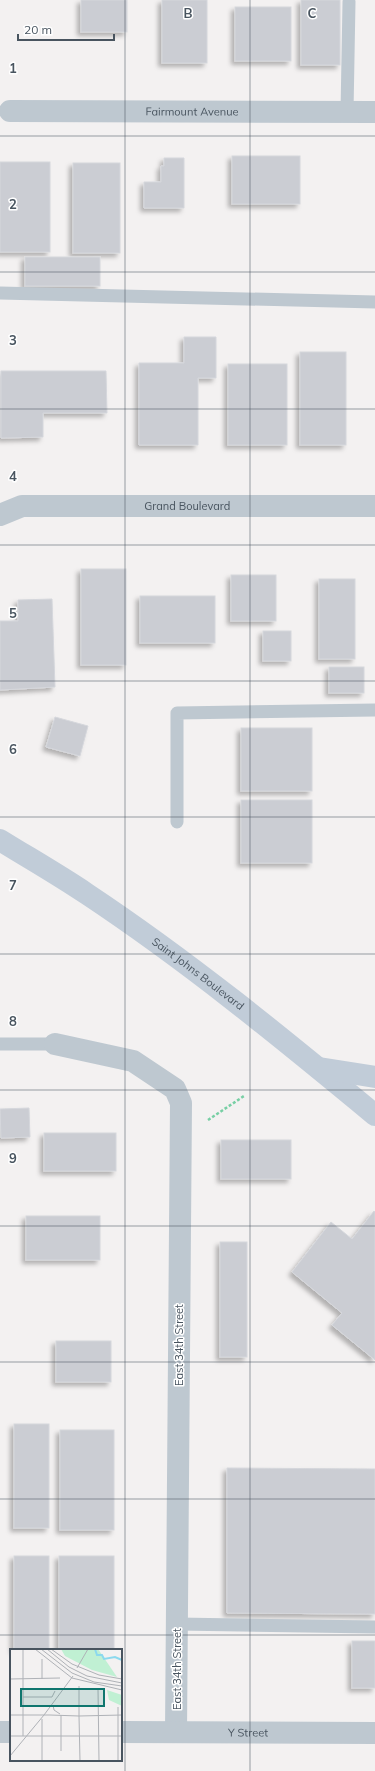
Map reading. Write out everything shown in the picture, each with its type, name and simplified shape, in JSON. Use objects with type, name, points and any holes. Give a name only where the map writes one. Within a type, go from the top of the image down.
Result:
[{"type":"main road","name":"Saint Johns Boulevard","points":[[5,843],[87,894],[186,963],[319,1068],[375,1115]]},
{"type":"main road","points":[[319,1068],[375,1077]]},
{"type":"street","name":"Fairmount Avenue","points":[[10,111],[375,112]]},
{"type":"street","name":"Grand Boulevard","points":[[0,515],[22,506],[375,506]]},
{"type":"street","name":"East 34th Street","points":[[55,1044],[133,1061],[167,1082],[175,1089],[181,1103],[176,1732]]},
{"type":"street","name":"Y Street","points":[[122,1732],[375,1733]]},
{"type":"lane","points":[[347,112],[349,2]]},
{"type":"lane","points":[[0,294],[375,302]]},
{"type":"lane","points":[[177,822],[177,713],[375,710]]},
{"type":"lane","points":[[0,1044],[55,1044]]},
{"type":"lane","points":[[177,1624],[375,1627]]},
{"type":"path","points":[[180,1139],[244,1096]]},
{"type":"building","points":[[81,0],[127,0],[127,32],[81,32]]},
{"type":"building","points":[[162,0],[207,0],[207,63],[162,63]]},
{"type":"building","points":[[301,0],[340,0],[340,65],[301,65]]},
{"type":"building","points":[[235,7],[291,7],[291,61],[235,61]]},
{"type":"building","points":[[232,156],[300,156],[300,204],[232,204]]},
{"type":"building","points":[[164,158],[184,158],[184,208],[144,208],[144,182],[161,182],[161,166],[164,166]]},
{"type":"building","points":[[0,162],[50,162],[50,252],[0,252]]},
{"type":"building","points":[[73,163],[120,163],[120,253],[73,253]]},
{"type":"building","points":[[25,257],[100,257],[100,286],[25,286]]},
{"type":"building","points":[[184,337],[216,337],[216,378],[198,378],[198,445],[139,445],[139,363],[184,363]]},
{"type":"building","points":[[300,352],[346,352],[346,445],[300,445]]},
{"type":"building","points":[[228,364],[287,364],[287,445],[228,445]]},
{"type":"building","points":[[1,371],[106,371],[107,413],[43,413],[43,437],[1,438]]},
{"type":"building","points":[[81,569],[126,569],[126,665],[81,665]]},
{"type":"building","points":[[231,575],[276,575],[276,621],[231,621]]},
{"type":"building","points":[[319,579],[355,579],[355,659],[319,659]]},
{"type":"building","points":[[140,596],[215,596],[215,643],[140,643]]},
{"type":"building","points":[[52,599],[55,687],[0,690],[0,621],[18,621],[18,600]]},
{"type":"building","points":[[263,631],[291,631],[291,661],[263,661]]},
{"type":"building","points":[[329,667],[364,667],[364,693],[329,693]]},
{"type":"building","points":[[55,717],[88,726],[80,756],[46,747]]},
{"type":"building","points":[[241,728],[312,728],[312,791],[241,791]]},
{"type":"building","points":[[241,800],[312,800],[312,863],[241,863]]},
{"type":"building","points":[[29,1108],[30,1137],[1,1138],[0,1109]]},
{"type":"building","points":[[44,1133],[116,1133],[116,1171],[44,1171]]},
{"type":"building","points":[[221,1140],[291,1140],[291,1179],[221,1179]]},
{"type":"building","points":[[374,1211],[375,1360],[332,1325],[342,1313],[292,1272],[331,1222],[352,1239]]},
{"type":"building","points":[[26,1216],[100,1216],[100,1260],[26,1260]]},
{"type":"building","points":[[220,1242],[247,1242],[247,1357],[220,1357]]},
{"type":"building","points":[[56,1341],[111,1341],[111,1382],[56,1382]]},
{"type":"building","points":[[14,1424],[49,1424],[49,1528],[14,1528]]},
{"type":"building","points":[[60,1430],[114,1430],[114,1530],[60,1530]]},
{"type":"building","points":[[227,1468],[375,1469],[375,1614],[227,1613]]},
{"type":"building","points":[[14,1556],[49,1556],[49,1649],[14,1649]]},
{"type":"building","points":[[59,1556],[114,1556],[114,1649],[59,1649]]},
{"type":"building","points":[[352,1641],[375,1641],[375,1688],[352,1688]]}]
